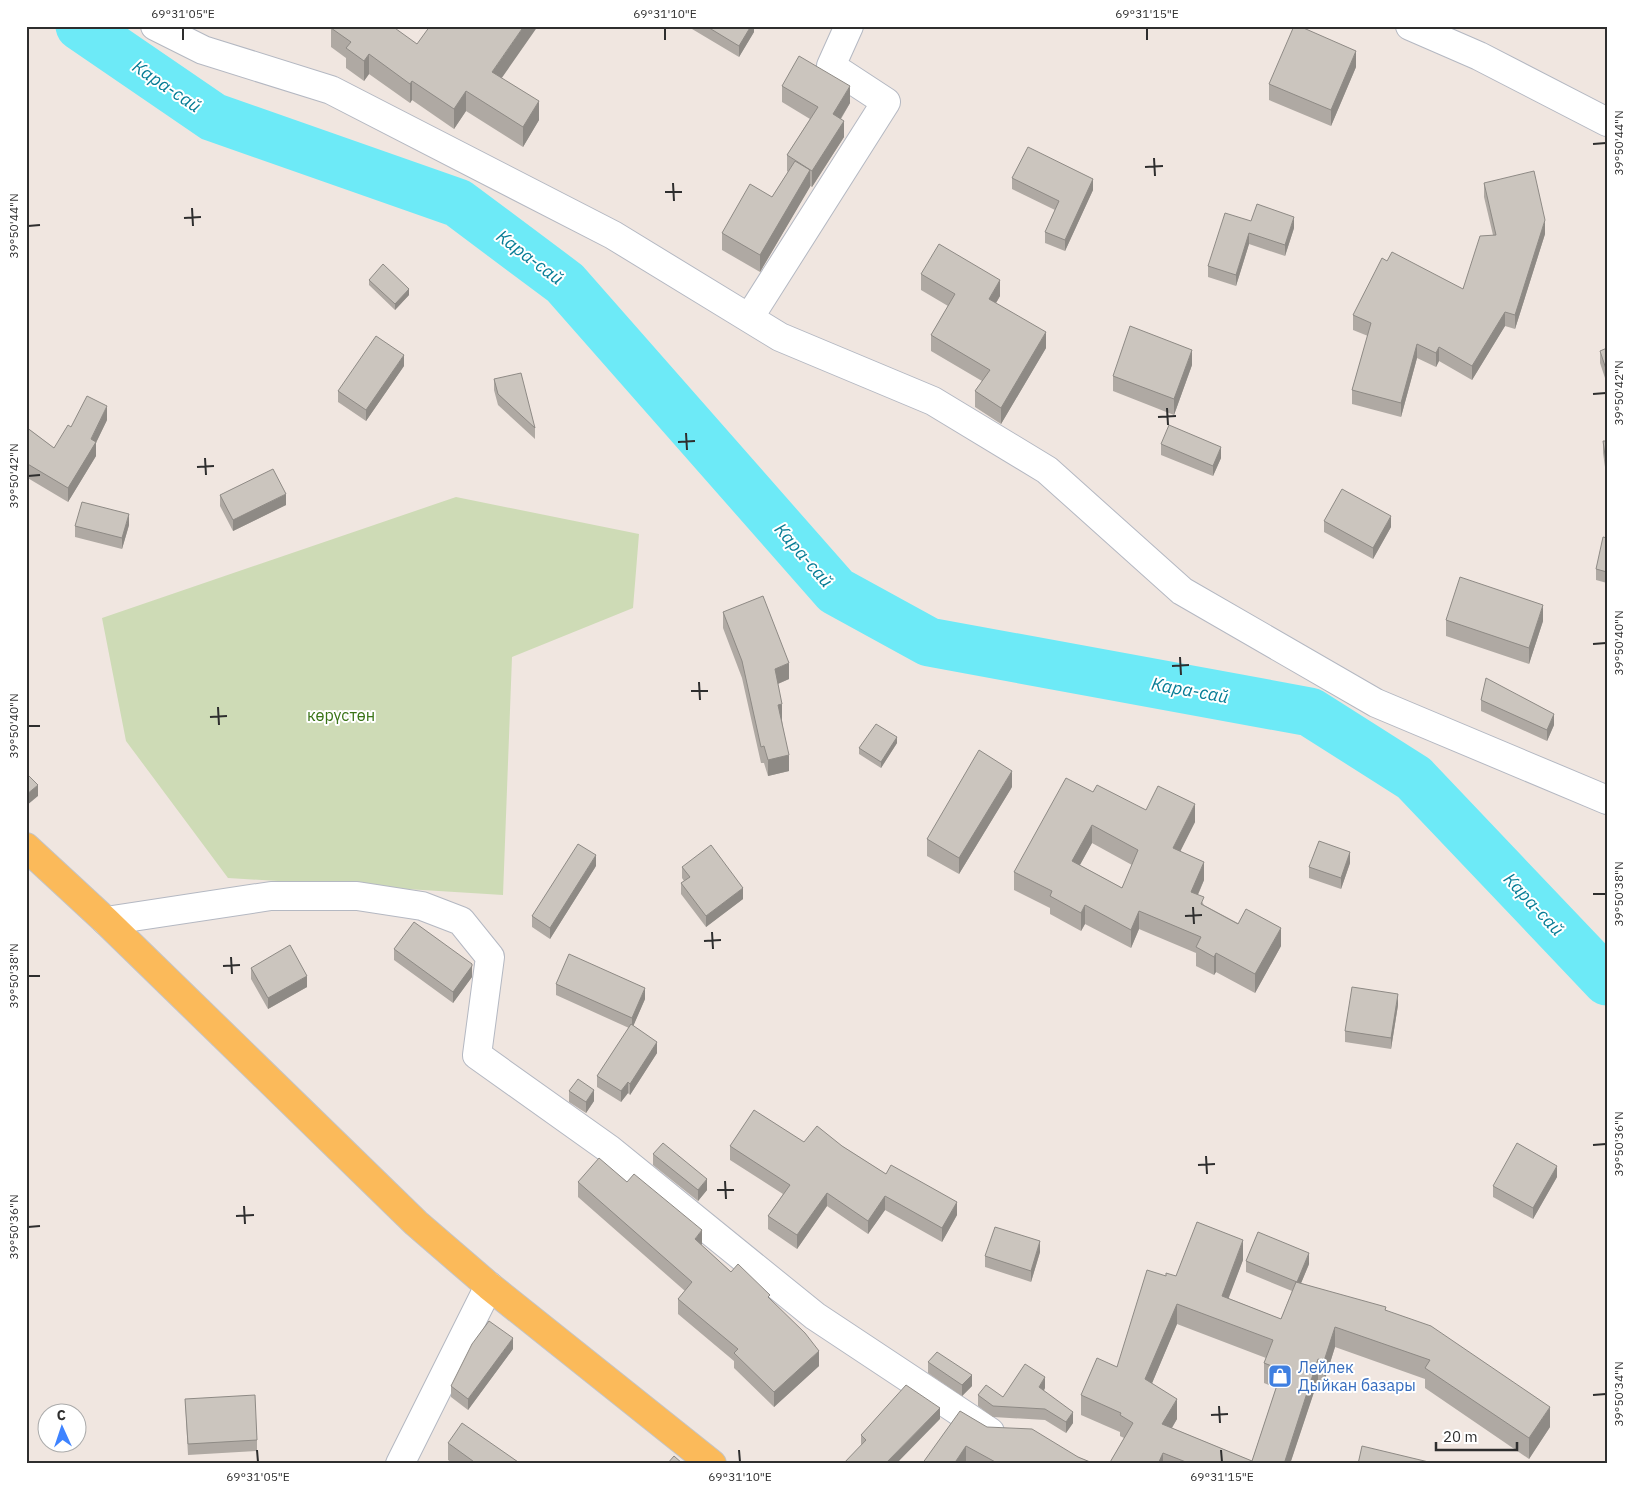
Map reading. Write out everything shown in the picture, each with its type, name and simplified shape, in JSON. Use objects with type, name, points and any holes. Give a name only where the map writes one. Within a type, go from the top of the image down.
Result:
[{"type":"main road","points":[[26,847],[106,921],[416,1224],[489,1286],[712,1464]]},
{"type":"street","points":[[749,318],[886,102],[831,66],[849,26]]},
{"type":"street","points":[[1410,26],[1479,56],[1607,122]]},
{"type":"street","points":[[161,28],[203,50],[331,90],[613,236],[780,337],[933,401],[1047,470],[1182,591],[1376,703],[1607,800]]},
{"type":"street","points":[[106,921],[271,896],[357,896],[422,906],[461,921],[490,957],[477,1055],[610,1149],[815,1316],[988,1432],[1017,1433]]},
{"type":"street","points":[[400,1464],[489,1286]]},
{"type":"green space","name":"көрүстөн","points":[[456,497],[639,534],[633,608],[512,657],[503,895],[228,878],[126,741],[102,618]]},
{"type":"building","points":[[332,26],[392,26],[417,44],[430,26],[524,26],[492,72],[539,101],[523,127],[466,91],[454,109],[412,81],[410,84],[369,54],[364,61],[346,48],[351,42],[331,28]]},
{"type":"building","points":[[706,26],[751,26],[739,46]]},
{"type":"building","points":[[1294,26],[1299,26],[1356,51],[1331,110],[1269,84]]},
{"type":"building","points":[[799,56],[850,86],[833,114],[844,121],[812,171],[787,155],[818,107],[782,86]]},
{"type":"building","points":[[1028,147],[1093,179],[1065,240],[1045,232],[1059,201],[1012,178]]},
{"type":"building","points":[[795,161],[810,170],[760,255],[722,233],[750,184],[772,197]]},
{"type":"building","points":[[1534,171],[1545,220],[1515,315],[1505,312],[1472,366],[1439,347],[1436,353],[1417,344],[1401,403],[1352,390],[1371,323],[1353,315],[1382,258],[1387,261],[1392,252],[1463,289],[1480,236],[1496,235],[1484,183]]},
{"type":"building","points":[[1257,204],[1294,217],[1285,245],[1249,233],[1236,275],[1208,266],[1225,213],[1251,221]]},
{"type":"building","points":[[939,244],[1000,280],[989,299],[1046,332],[1001,408],[975,391],[990,370],[931,335],[955,294],[921,274]]},
{"type":"building","points":[[383,264],[409,289],[395,304],[369,280]]},
{"type":"building","points":[[1130,326],[1192,350],[1174,399],[1113,376]]},
{"type":"building","points":[[376,336],[404,355],[366,410],[338,391]]},
{"type":"building","points":[[1607,348],[1607,372],[1600,351]]},
{"type":"building","points":[[521,373],[535,428],[498,394],[494,379]]},
{"type":"building","points":[[87,396],[107,406],[91,439],[96,442],[68,488],[26,463],[26,427],[54,448],[68,425],[71,427]]},
{"type":"building","points":[[1169,425],[1221,447],[1213,466],[1161,444]]},
{"type":"building","points":[[1603,441],[1607,441],[1607,469]]},
{"type":"building","points":[[273,469],[286,494],[233,520],[220,495]]},
{"type":"building","points":[[1342,489],[1391,516],[1373,548],[1324,521]]},
{"type":"building","points":[[82,502],[129,514],[122,538],[75,526]]},
{"type":"building","points":[[1603,537],[1607,538],[1607,572],[1596,569]]},
{"type":"building","points":[[1460,577],[1543,605],[1529,648],[1446,620]]},
{"type":"building","points":[[763,596],[789,663],[775,669],[782,704],[778,705],[789,755],[768,760],[764,746],[761,747],[742,661],[723,612]]},
{"type":"building","points":[[1486,678],[1554,714],[1547,730],[1481,700]]},
{"type":"building","points":[[876,724],[897,737],[881,762],[859,748]]},
{"type":"building","points":[[979,750],[1012,771],[959,858],[927,839]]},
{"type":"building","points":[[26,773],[38,785],[26,795]]},
{"type":"building","points":[[1066,778],[1093,792],[1097,785],[1146,810],[1158,786],[1195,804],[1173,848],[1204,862],[1191,892],[1204,897],[1201,904],[1238,924],[1246,909],[1281,928],[1255,974],[1216,953],[1214,957],[1196,947],[1201,937],[1139,911],[1131,930],[1085,905],[1081,913],[1050,896],[1052,891],[1014,872]],"holes":[[[1092,825],[1138,850],[1122,888],[1072,861]]]},
{"type":"building","points":[[1319,841],[1350,852],[1341,878],[1309,867]]},
{"type":"building","points":[[578,844],[596,855],[550,928],[532,916]]},
{"type":"building","points":[[711,845],[743,888],[706,916],[681,883],[690,877],[682,867]]},
{"type":"building","points":[[414,922],[472,964],[453,992],[394,949]]},
{"type":"building","points":[[290,945],[307,976],[268,998],[251,968]]},
{"type":"building","points":[[569,954],[645,988],[632,1018],[556,984]]},
{"type":"building","points":[[1352,987],[1398,994],[1391,1038],[1345,1031]]},
{"type":"building","points":[[631,1024],[657,1042],[630,1084],[628,1082],[621,1091],[597,1076]]},
{"type":"building","points":[[578,1079],[594,1090],[586,1102],[569,1091]]},
{"type":"building","points":[[754,1110],[804,1142],[817,1126],[842,1146],[886,1174],[891,1165],[957,1202],[942,1228],[885,1196],[868,1221],[827,1193],[797,1235],[768,1216],[790,1185],[730,1146]]},
{"type":"building","points":[[663,1143],[707,1179],[698,1190],[653,1154]]},
{"type":"building","points":[[1517,1143],[1557,1166],[1533,1208],[1493,1186]]},
{"type":"building","points":[[599,1158],[627,1182],[634,1174],[702,1230],[695,1239],[731,1272],[738,1264],[770,1295],[768,1297],[805,1333],[819,1351],[774,1392],[734,1353],[738,1349],[678,1299],[692,1282],[578,1182]]},
{"type":"building","points":[[1197,1222],[1243,1240],[1222,1296],[1281,1319],[1296,1282],[1386,1307],[1385,1310],[1431,1326],[1550,1407],[1529,1438],[1425,1368],[1430,1360],[1335,1327],[1324,1361],[1318,1359],[1284,1464],[1191,1464],[1163,1453],[1158,1464],[1109,1464],[1133,1423],[1120,1415],[1121,1413],[1081,1395],[1097,1358],[1117,1367],[1147,1270],[1166,1276],[1166,1273],[1176,1276]],"holes":[[[1177,1304],[1273,1340],[1264,1363],[1282,1370],[1252,1461],[1162,1424],[1177,1399],[1145,1379]]]},
{"type":"building","points":[[995,1227],[1040,1241],[1031,1271],[985,1256]]},
{"type":"building","points":[[1258,1232],[1309,1253],[1297,1282],[1246,1261]]},
{"type":"building","points":[[489,1321],[513,1338],[468,1399],[451,1386],[472,1344]]},
{"type":"building","points":[[937,1352],[972,1375],[962,1385],[928,1362]]},
{"type":"building","points":[[1025,1364],[1045,1377],[1039,1387],[1073,1412],[1066,1422],[1045,1409],[993,1406],[978,1395],[986,1385],[1003,1397]]},
{"type":"building","points":[[906,1385],[940,1408],[885,1464],[843,1464],[866,1440],[861,1435]]},
{"type":"building","points":[[255,1395],[257,1440],[188,1444],[185,1399]]},
{"type":"building","points":[[960,1411],[987,1427],[1032,1429],[1078,1457],[1095,1464],[999,1464],[966,1446],[954,1464],[922,1464]]},
{"type":"building","points":[[462,1423],[521,1464],[477,1464],[448,1443]]},
{"type":"building","points":[[1362,1446],[1437,1464],[1358,1464]]},
{"type":"building","points":[[674,1456],[683,1464],[667,1464]]},
{"type":"waterway","name":"Кара-сай","points":[[80,26],[213,117],[458,203],[565,283],[836,591],[929,642],[1310,712],[1414,778],[1607,981]]},
{"type":"place","name":"Лейлек Дыйкан базары","points":[[1280,1376]]}]
